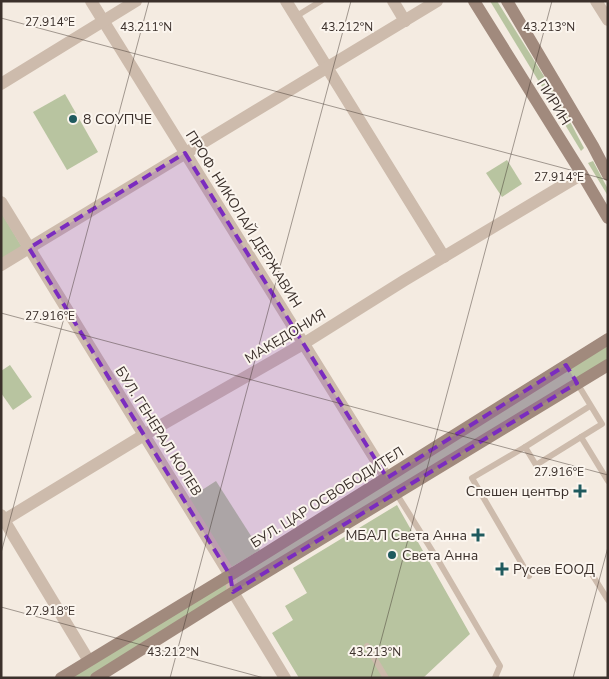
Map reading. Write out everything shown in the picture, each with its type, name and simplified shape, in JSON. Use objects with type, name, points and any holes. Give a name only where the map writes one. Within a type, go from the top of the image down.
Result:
[{"type":"main road","name":"ПИРИН","points":[[474,1],[608,218]]},
{"type":"main road","name":"ПИРИН","points":[[507,1],[603,155],[608,175]]},
{"type":"main road","name":"БУЛ. ЦАР ОСВОБОДИТЕЛ","points":[[61,678],[387,478],[608,339]]},
{"type":"main road","points":[[566,365],[577,383]]},
{"type":"main road","points":[[100,677],[233,592],[608,365]]},
{"type":"street","name":"ПРОФ. НИКОЛАЙ ДЕРЖАВИН","points":[[91,1],[387,478]]},
{"type":"street","points":[[1,84],[136,1]]},
{"type":"street","points":[[286,1],[444,257]]},
{"type":"street","points":[[393,1],[405,21]]},
{"type":"street","points":[[1,265],[437,1]]},
{"type":"street","points":[[596,1],[608,20]]},
{"type":"street","name":"МАКЕДОНИЯ","points":[[2,519],[304,344],[582,174]]},
{"type":"street","name":"БУЛ. ГЕНЕРАЛ КОЛЕВ","points":[[1,202],[230,575],[233,592],[282,677]]},
{"type":"street","points":[[2,519],[89,661]]},
{"type":"lane","points":[[296,17],[321,1]]},
{"type":"lane","points":[[525,447],[536,465],[602,424],[577,383]]},
{"type":"lane","points":[[529,576],[472,478],[590,406]]},
{"type":"lane","points":[[580,437],[608,481]]},
{"type":"lane","points":[[396,493],[500,666],[495,678]]},
{"type":"lane","points":[[588,568],[608,600]]},
{"type":"lane","points":[[367,646],[386,678]]},
{"type":"highlighted area","points":[[185,153],[387,478],[566,365],[577,383],[233,592],[230,575],[29,248]]},
{"type":"green space","points":[[490,1],[497,1],[557,97],[584,148],[581,151]]},
{"type":"green space","points":[[65,94],[98,152],[67,170],[33,112]]},
{"type":"green space","points":[[507,160],[522,184],[502,197],[486,173]]},
{"type":"green space","points":[[593,161],[608,189],[608,196],[588,163]]},
{"type":"green space","points":[[1,212],[22,247],[1,260]]},
{"type":"green space","points":[[608,340],[608,365],[96,678],[61,678]]},
{"type":"green space","points":[[10,365],[32,397],[13,410],[1,393],[1,371]]},
{"type":"green space","points":[[216,481],[260,550],[230,568],[188,499]]},
{"type":"green space","points":[[397,505],[470,634],[423,678],[299,678],[272,633],[293,620],[285,606],[307,593],[293,568]]},
{"type":"place","name":"8 СОУПЧЕ","points":[[73,119]]},
{"type":"place","name":"Спешен център","points":[[580,491]]},
{"type":"place","name":"МБАЛ Света Анна","points":[[478,535]]},
{"type":"place","name":"Света Анна","points":[[392,555]]},
{"type":"place","name":"Русев ЕООД","points":[[502,569]]}]
